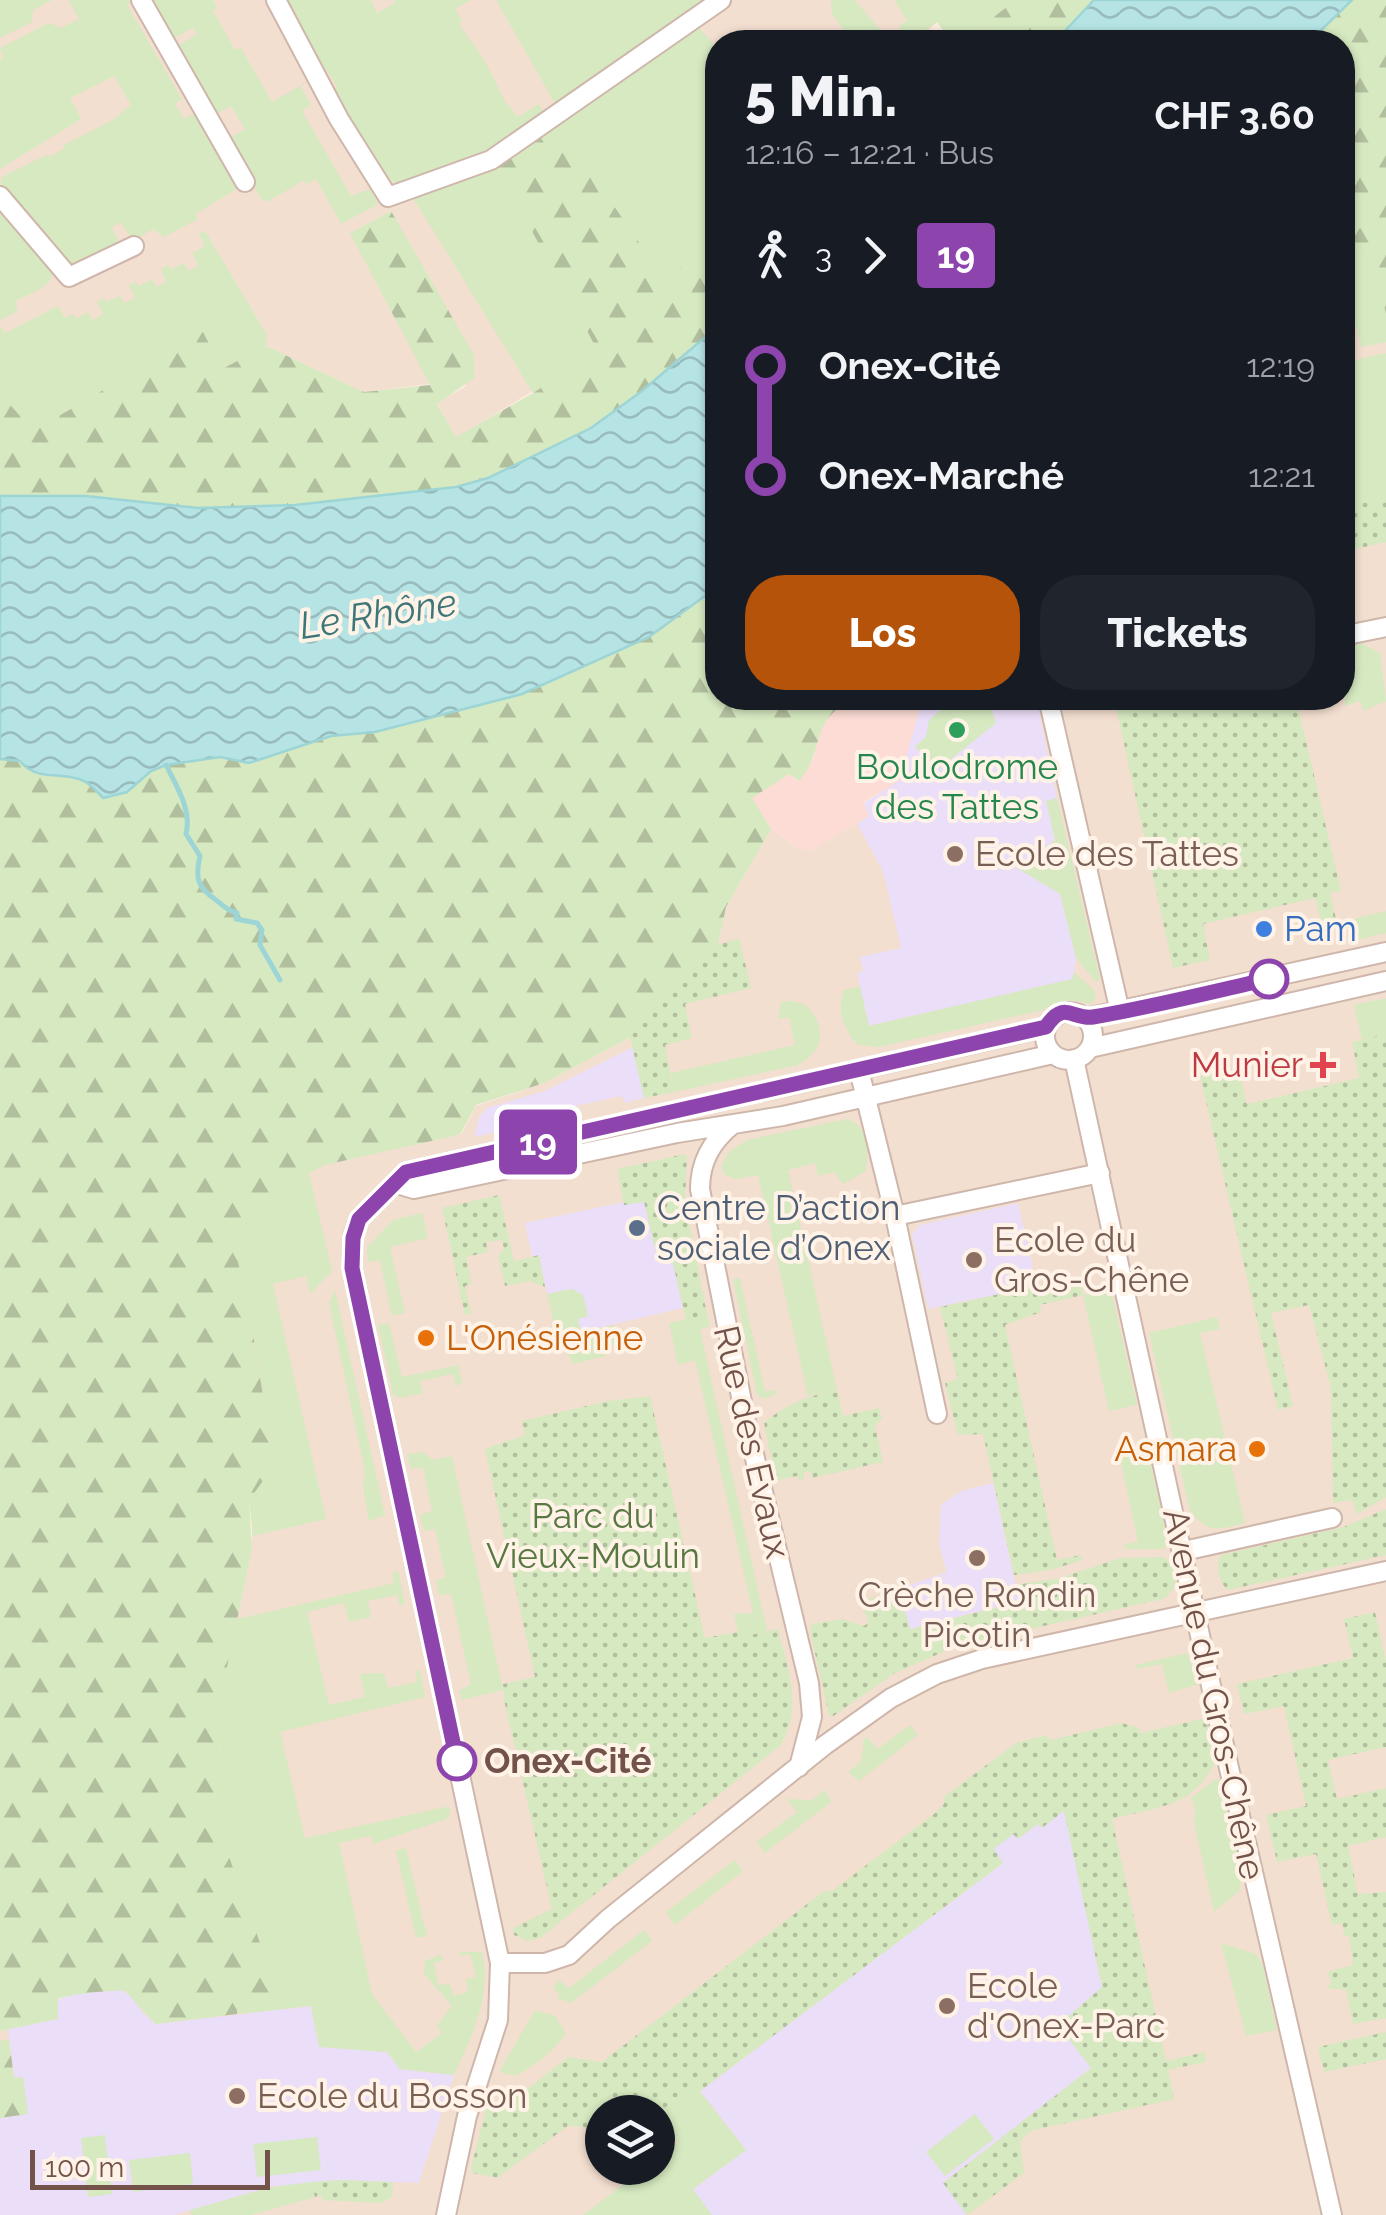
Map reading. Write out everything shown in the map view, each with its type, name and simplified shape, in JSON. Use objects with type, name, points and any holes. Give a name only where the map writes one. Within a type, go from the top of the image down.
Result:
[{"type":"street","points":[[140,0],[245,182]]},
{"type":"street","points":[[276,0],[339,119],[388,196],[491,160],[721,0]]},
{"type":"street","points":[[0,196],[68,278],[134,246]]},
{"type":"street","points":[[1355,634],[1386,628]]},
{"type":"street","points":[[1051,710],[1120,1012]]},
{"type":"street","points":[[1086,1018],[1386,952]]},
{"type":"street","points":[[1082,1054],[1093,1032],[1086,1018],[1076,1012],[1064,1012],[1053,1018],[1046,1027],[1046,1044],[1053,1054],[1065,1060],[1386,981]]},
{"type":"street","points":[[446,2215],[466,2116],[502,2002],[500,1963],[352,1268],[353,1238],[359,1219],[406,1172],[1046,1027]]},
{"type":"street","points":[[397,1184],[414,1189],[678,1132],[865,1098],[1053,1054]]},
{"type":"street","name":"Avenue du Gros-Chêne","points":[[1082,1054],[1100,1172],[1229,1768],[1332,2215]]},
{"type":"street","points":[[859,1070],[937,1414]]},
{"type":"street","name":"Rue des Evaux","points":[[734,1124],[722,1133],[705,1157],[700,1189],[745,1417],[809,1683],[812,1716],[799,1768]]},
{"type":"street","points":[[895,1216],[1100,1172]]},
{"type":"street","points":[[1184,1551],[1332,1518]]},
{"type":"street","points":[[500,1963],[546,1963],[569,1954],[799,1768],[891,1698],[936,1674],[982,1659],[1386,1572]]},
{"type":"shaded area","points":[[0,0],[1016,0],[977,30],[943,30],[937,22],[929,30],[705,30],[705,247],[665,281],[598,351],[456,438],[437,403],[466,386],[391,211],[351,233],[430,384],[364,392],[266,346],[202,332],[33,431],[0,393]]},
{"type":"shaded area","points":[[1355,280],[1386,313],[1386,2215],[0,2215],[0,2031],[58,2019],[214,1815],[226,1672],[252,1550],[251,1321],[231,1234],[325,1164],[462,1133],[476,1106],[544,1083],[635,1035],[718,944],[726,907],[771,829],[795,846],[810,851],[868,816],[923,710],[1355,710]]},
{"type":"shaded area","points":[[833,710],[920,710],[899,781],[864,802],[869,816],[810,851],[795,846],[771,829],[751,798],[789,774],[801,779],[814,756],[825,721]]},
{"type":"shaded area","name":"Ecole des Tattes","points":[[1039,710],[1057,798],[1047,802],[1060,894],[1076,958],[1073,979],[868,1026],[857,973],[863,971],[860,957],[901,948],[883,871],[857,824],[869,816],[864,803],[899,781],[919,712]]},
{"type":"shaded area","points":[[633,1047],[644,1098],[624,1103],[622,1096],[505,1121],[506,1130],[474,1137],[479,1117],[487,1108],[545,1091]]},
{"type":"shaded area","points":[[643,1198],[657,1257],[671,1254],[683,1308],[581,1332],[578,1318],[587,1316],[572,1289],[547,1294],[539,1256],[532,1257],[525,1223]]},
{"type":"shaded area","name":"Ecole du Gros-Chêne","points":[[1018,1203],[1037,1286],[928,1309],[912,1234],[920,1225]]},
{"type":"shaded area","name":"Crèche Rondin Picotin","points":[[993,1483],[1019,1601],[910,1629],[898,1589],[947,1572],[939,1545],[941,1505],[961,1491]]},
{"type":"shaded area","name":"Ecole d'Onex-Parc","points":[[1065,1810],[1102,1987],[1091,2068],[943,2183],[967,2215],[711,2215],[692,2190],[746,2150],[700,2091],[1002,1864],[993,1849],[1013,1834],[1018,1838],[1038,1823],[1042,1827]]},
{"type":"shaded area","name":"Ecole du Bosson","points":[[120,1990],[131,1994],[142,2012],[156,2024],[311,2006],[319,2047],[387,2052],[400,2069],[454,2075],[419,2183],[340,2180],[271,2187],[174,2215],[0,2215],[0,2118],[28,2114],[22,2077],[14,2078],[8,2029],[58,2019],[57,2000],[77,1993]]},
{"type":"green space","points":[[0,0],[52,0],[33,10],[32,22],[0,38]]},
{"type":"green space","points":[[68,0],[134,0],[127,5],[182,99],[175,104],[184,119],[198,112],[242,186],[195,214],[198,219],[164,237],[153,229],[134,241],[120,222],[112,228],[120,243],[70,266],[0,187],[2,177],[51,156],[131,105],[114,76],[70,98],[81,119],[0,169],[0,48],[49,23],[61,28],[79,19]]},
{"type":"green space","points":[[147,0],[213,0],[217,7],[213,11],[235,50],[241,48],[272,102],[312,79],[301,87],[311,105],[302,111],[351,196],[370,189],[378,204],[341,224],[316,179],[306,184],[303,181],[267,202],[261,199],[228,139],[245,129],[231,106],[214,115],[175,48],[197,34],[193,28],[168,37],[159,20],[163,17]]},
{"type":"green space","points":[[281,0],[371,0],[377,13],[394,0],[470,0],[455,9],[462,21],[459,24],[486,63],[507,105],[517,117],[539,104],[546,116],[488,154],[396,183],[387,178],[363,137],[360,138],[332,91],[337,87],[322,63],[317,62]]},
{"type":"green space","points":[[496,0],[711,0],[557,107]]},
{"type":"green space","points":[[831,0],[855,0],[880,30],[844,30],[832,14]]},
{"type":"green space","points":[[894,0],[1016,0],[977,30],[943,30],[937,22],[926,30],[901,30],[899,27],[907,20]]},
{"type":"green space","points":[[1016,0],[1094,0],[1066,30],[977,30]]},
{"type":"green space","points":[[1352,0],[1386,0],[1386,313],[1367,253],[1355,260],[1355,30],[1321,30]]},
{"type":"green space","points":[[697,25],[705,34],[705,247],[665,281],[558,125]]},
{"type":"green space","points":[[558,125],[665,280],[705,247],[705,337],[591,428],[488,478],[456,487],[295,505],[198,508],[86,496],[0,496],[0,393],[33,431],[203,332],[222,369],[266,346],[364,392],[430,385],[350,233],[391,211],[474,355],[474,378],[437,404],[456,437],[598,351],[496,166]]},
{"type":"green space","points":[[496,166],[598,351],[533,393],[412,196]]},
{"type":"green space","points":[[0,207],[53,269],[45,285],[15,301],[18,311],[0,320]]},
{"type":"green space","points":[[205,231],[267,335],[266,346],[222,369],[202,333],[33,431],[0,393],[0,326],[5,333],[58,306],[65,318],[73,314],[76,319],[88,312],[93,320],[103,314],[97,302],[104,298],[107,302],[120,296],[124,303],[135,298],[129,285],[136,282],[139,286],[152,279],[156,287],[166,282],[161,269],[168,265],[171,269],[184,263],[188,271],[198,266],[193,253],[205,246],[199,234]]},
{"type":"green space","points":[[1367,252],[1386,313],[1386,342],[1361,347],[1355,322],[1355,260]]},
{"type":"green space","points":[[1386,353],[1386,495],[1355,501],[1355,360]]},
{"type":"green space","points":[[1386,495],[1386,542],[1355,549],[1355,501]]},
{"type":"green space","points":[[705,596],[705,710],[836,710],[823,727],[814,756],[799,781],[789,774],[752,798],[771,829],[726,907],[718,945],[704,951],[635,1035],[544,1083],[476,1105],[461,1133],[454,1136],[325,1165],[309,1173],[232,1234],[251,1321],[273,1458],[262,1460],[265,1478],[249,1500],[252,1550],[226,1672],[214,1815],[278,1993],[271,2005],[237,2009],[237,2014],[155,2024],[125,1991],[81,1994],[58,1999],[58,2019],[0,2031],[0,759],[20,761],[34,772],[84,781],[103,798],[127,792],[151,771],[166,765],[220,757],[249,763],[331,736],[375,732],[522,694],[649,637]]},
{"type":"green space","points":[[1361,643],[1380,653],[1386,701],[1363,711],[1360,701],[1355,703],[1355,644]]},
{"type":"green space","name":"Boulodrome des Tattes","points":[[941,710],[992,710],[996,723],[936,771],[915,746],[926,737],[929,720]]},
{"type":"green space","points":[[1117,710],[1299,710],[1341,891],[1330,893],[1337,923],[1325,934],[1315,898],[1203,924],[1210,960],[1173,968]]},
{"type":"green space","points":[[1057,798],[1100,979],[1096,982],[1076,958],[1060,894],[1017,868],[1055,840],[1046,801]]},
{"type":"green space","points":[[1386,911],[1386,933],[1357,940],[1349,920]]},
{"type":"green space","points":[[739,938],[751,988],[685,1004],[692,1038],[665,1045],[674,1092],[644,1098],[630,1037],[704,950]]},
{"type":"green space","points":[[1074,972],[1094,990],[1096,998],[1090,1004],[1060,1002],[1043,1010],[879,1047],[858,1045],[841,1012],[844,990],[860,986],[869,1026],[1072,979]]},
{"type":"green space","points":[[1386,998],[1386,1034],[1362,1040],[1354,1005]]},
{"type":"green space","points":[[781,1002],[806,1005],[820,1030],[818,1045],[807,1059],[798,1065],[674,1092],[671,1073],[795,1045],[789,1017],[778,1019]]},
{"type":"green space","points":[[1386,1034],[1386,1497],[1357,1514],[1352,1500],[1333,1503],[1331,1388],[1309,1305],[1271,1313],[1293,1406],[1278,1410],[1200,1076],[1238,1068],[1247,1104],[1359,1078],[1352,1042]]},
{"type":"green space","points":[[847,1119],[863,1133],[867,1149],[865,1172],[843,1184],[834,1172],[818,1176],[815,1163],[788,1170],[837,1390],[808,1396],[758,1175],[736,1179],[724,1174],[721,1165],[730,1151],[747,1140]]},
{"type":"green space","points":[[685,1154],[685,1202],[707,1315],[686,1320],[671,1255],[657,1257],[644,1202],[624,1205],[617,1169]]},
{"type":"green space","points":[[309,1173],[332,1271],[310,1294],[306,1276],[273,1284],[326,1519],[253,1536],[249,1500],[264,1478],[262,1459],[273,1457],[253,1331],[231,1234]]},
{"type":"green space","points":[[499,1195],[514,1261],[539,1255],[545,1287],[530,1281],[505,1286],[498,1256],[504,1249],[502,1240],[486,1242],[488,1252],[466,1257],[472,1284],[465,1286],[471,1313],[465,1315],[442,1208]]},
{"type":"green space","points":[[422,1213],[428,1238],[390,1247],[405,1313],[392,1316],[380,1260],[368,1262],[367,1247],[393,1220]]},
{"type":"green space","points":[[1078,1277],[1083,1295],[1040,1305],[1041,1312],[1005,1325],[1057,1560],[1081,1555],[1082,1560],[1051,1570],[1014,1575],[983,1434],[958,1435],[945,1383],[958,1379],[940,1307]]},
{"type":"green space","points":[[740,1278],[765,1391],[776,1390],[777,1394],[763,1399],[757,1395],[733,1279]]},
{"type":"green space","points":[[572,1289],[583,1295],[588,1316],[578,1319],[581,1332],[614,1325],[617,1340],[605,1356],[574,1364],[558,1340],[547,1294]]},
{"type":"green space","points":[[1111,1289],[1137,1405],[1109,1411],[1083,1295]]},
{"type":"green space","points":[[335,1290],[385,1515],[369,1521],[363,1486],[365,1472],[329,1303]]},
{"type":"green space","points":[[707,1315],[710,1326],[700,1330],[767,1631],[739,1637],[734,1614],[753,1613],[695,1360],[678,1365],[669,1323]]},
{"type":"green space","points":[[1217,1317],[1220,1329],[1200,1333],[1245,1523],[1221,1528],[1203,1524],[1190,1511],[1149,1333]]},
{"type":"green space","points":[[389,1323],[402,1377],[458,1365],[462,1383],[456,1386],[453,1374],[420,1381],[423,1393],[400,1398],[393,1394],[378,1325]]},
{"type":"green space","points":[[837,1390],[843,1416],[879,1408],[882,1418],[875,1426],[883,1462],[812,1478],[810,1471],[804,1472],[804,1479],[797,1476],[776,1481],[764,1423],[798,1402]]},
{"type":"green space","name":"Parc du Vieux-Moulin","points":[[650,1396],[705,1638],[738,1632],[740,1637],[778,1629],[791,1687],[788,1730],[781,1745],[540,1938],[528,1941],[514,1935],[513,1928],[552,1909],[503,1684],[535,1677],[485,1449],[525,1435],[522,1421],[608,1401]]},
{"type":"green space","points":[[1139,1449],[1148,1453],[1168,1541],[1165,1549],[1125,1549],[1124,1545],[1138,1541],[1119,1454]]},
{"type":"green space","points":[[422,1452],[434,1460],[452,1456],[503,1690],[462,1700],[459,1691],[471,1684],[451,1594],[439,1595],[436,1580],[446,1577],[435,1529],[424,1531],[420,1515],[432,1511],[423,1468],[411,1469],[407,1454]]},
{"type":"green space","points":[[1386,1509],[1386,1555],[1228,1590],[1220,1578],[1221,1555],[1344,1527]]},
{"type":"green space","points":[[1164,1557],[1176,1579],[1163,1599],[959,1645],[895,1673],[832,1717],[829,1715],[810,1631],[812,1624],[841,1619],[864,1626],[869,1622],[860,1602],[898,1589],[910,1629],[1019,1602],[1016,1585],[1060,1578],[1120,1558]]},
{"type":"green space","points":[[398,1571],[405,1603],[400,1606],[397,1595],[368,1601],[371,1617],[349,1622],[344,1603],[307,1612],[329,1705],[365,1697],[360,1674],[384,1673],[388,1688],[417,1682],[415,1670],[420,1671],[425,1697],[280,1732],[305,1838],[450,1808],[449,1818],[373,1844],[371,1836],[339,1843],[372,1994],[416,2052],[442,2033],[437,2025],[452,2006],[424,1974],[425,1961],[440,1955],[444,1960],[434,1963],[438,1985],[450,1984],[454,1996],[468,1992],[466,1979],[476,1977],[470,1954],[459,1956],[460,1952],[482,1952],[482,2000],[454,2075],[400,2069],[387,2052],[319,2047],[311,2006],[237,2014],[237,2009],[278,1993],[214,1815],[226,1672],[237,1619],[394,1583],[392,1573]]},
{"type":"green space","points":[[1375,1612],[1386,1661],[1386,1747],[1328,1760],[1337,1799],[1386,1788],[1386,1837],[1348,1846],[1358,1894],[1386,1892],[1386,2018],[1353,2024],[1346,1990],[1327,1988],[1331,1983],[1328,1972],[1353,1965],[1349,1937],[1344,1935],[1342,1923],[1332,1925],[1316,1854],[1277,1862],[1266,1815],[1306,1806],[1284,1706],[1244,1714],[1237,1684],[1353,1658],[1344,1619]]},
{"type":"green space","points":[[1187,1653],[1199,1684],[1169,1693],[1162,1664],[1137,1669],[1136,1665]]},
{"type":"green space","points":[[1206,1718],[1216,1761],[1207,1777],[1185,1797],[1159,1808],[1112,1819],[1166,2061],[1205,2052],[1206,2062],[1168,2070],[1174,2099],[1030,2131],[1020,2142],[1024,2173],[967,2215],[943,2183],[1091,2068],[1058,2025],[1102,1987],[1064,1811],[1042,1828],[1038,1824],[1018,1839],[1013,1834],[994,1849],[1003,1863],[700,2091],[694,2085],[675,2100],[675,2095],[585,2095],[585,2127],[568,2126],[497,2178],[473,2173],[486,2109],[494,2105],[506,2107],[514,2092],[530,2087],[568,2057],[602,2062],[824,1891],[832,1891],[934,1814],[944,1804],[945,1796],[1016,1743],[1046,1735],[1050,1740],[1122,1723],[1139,1728],[1141,1733]]},
{"type":"green space","points":[[910,1725],[918,1735],[859,1781],[848,1772],[861,1762],[864,1739],[867,1737],[878,1749]]},
{"type":"green space","points":[[1215,1779],[1221,1781],[1242,1876],[1239,1891],[1214,1912],[1190,1799]]},
{"type":"green space","points":[[825,1790],[831,1802],[765,1853],[757,1842],[797,1812],[787,1799],[812,1800]]},
{"type":"green space","points":[[406,1848],[427,1937],[416,1937],[396,1851]]},
{"type":"green space","points":[[735,1860],[743,1871],[675,1925],[666,1912]]},
{"type":"green space","points":[[644,1930],[652,1941],[571,2003],[557,1998],[559,1994],[553,1987],[559,1980],[569,1988]]},
{"type":"green space","points":[[1221,1943],[1256,1954],[1262,1963],[1277,2030],[1246,2036]]},
{"type":"green space","points":[[535,2010],[555,2016],[566,2033],[544,2057],[516,2076],[499,2072]]},
{"type":"green space","points":[[1386,2032],[1386,2059],[1324,2072],[1318,2047]]},
{"type":"green space","points":[[9,2039],[14,2078],[23,2077],[28,2114],[0,2118],[0,2041]]},
{"type":"green space","points":[[695,2085],[746,2150],[693,2189],[712,2215],[583,2215],[623,2185],[675,2185],[675,2100]]},
{"type":"green space","points":[[975,2114],[994,2139],[945,2176],[926,2152]]},
{"type":"green space","points":[[105,2135],[112,2194],[88,2197],[81,2138]]},
{"type":"green space","points":[[317,2137],[321,2170],[257,2177],[253,2144]]},
{"type":"green space","points":[[190,2153],[193,2184],[133,2192],[129,2160]]},
{"type":"green space","points":[[311,2182],[315,2197],[251,2215],[192,2215],[190,2210],[271,2187]]},
{"type":"green space","points":[[311,2182],[393,2182],[392,2197],[381,2203],[315,2197]]},
{"type":"water","points":[[1094,0],[1352,0],[1321,30],[1066,30]]},
{"type":"water","name":"Le Rhône","points":[[705,337],[705,596],[649,637],[522,694],[375,732],[331,736],[249,763],[220,757],[166,765],[151,771],[127,792],[103,798],[84,781],[34,772],[20,761],[0,759],[0,496],[86,496],[198,508],[295,505],[456,487],[488,478],[591,428]]},
{"type":"waterway","points":[[166,765],[185,807],[186,834],[200,856],[201,886],[225,908],[237,913],[236,919],[257,923],[262,930],[260,945],[280,980]]},
{"type":"bus line","name":"19","points":[[457,1761],[352,1268],[355,1227],[375,1200],[406,1172],[1046,1027],[1064,1012],[1094,1017],[1269,979]]},
{"type":"place","name":"Boulodrome des Tattes","points":[[957,730]]},
{"type":"place","name":"Ecole des Tattes","points":[[955,854]]},
{"type":"place","name":"Pam","points":[[1264,929]]},
{"type":"place","name":"Munier","points":[[1323,1065]]},
{"type":"place","name":"Centre D’action sociale d’Onex","points":[[637,1228]]},
{"type":"place","name":"Ecole du Gros-Chêne","points":[[974,1260]]},
{"type":"place","name":"L'Onésienne","points":[[426,1338]]},
{"type":"place","name":"Asmara","points":[[1257,1449]]},
{"type":"place","name":"Crèche Rondin Picotin","points":[[977,1558]]},
{"type":"place","name":"Onex-Cité","points":[[457,1761]]},
{"type":"place","name":"Ecole d'Onex-Parc","points":[[947,2006]]},
{"type":"place","name":"Ecole du Bosson","points":[[237,2096]]}]
